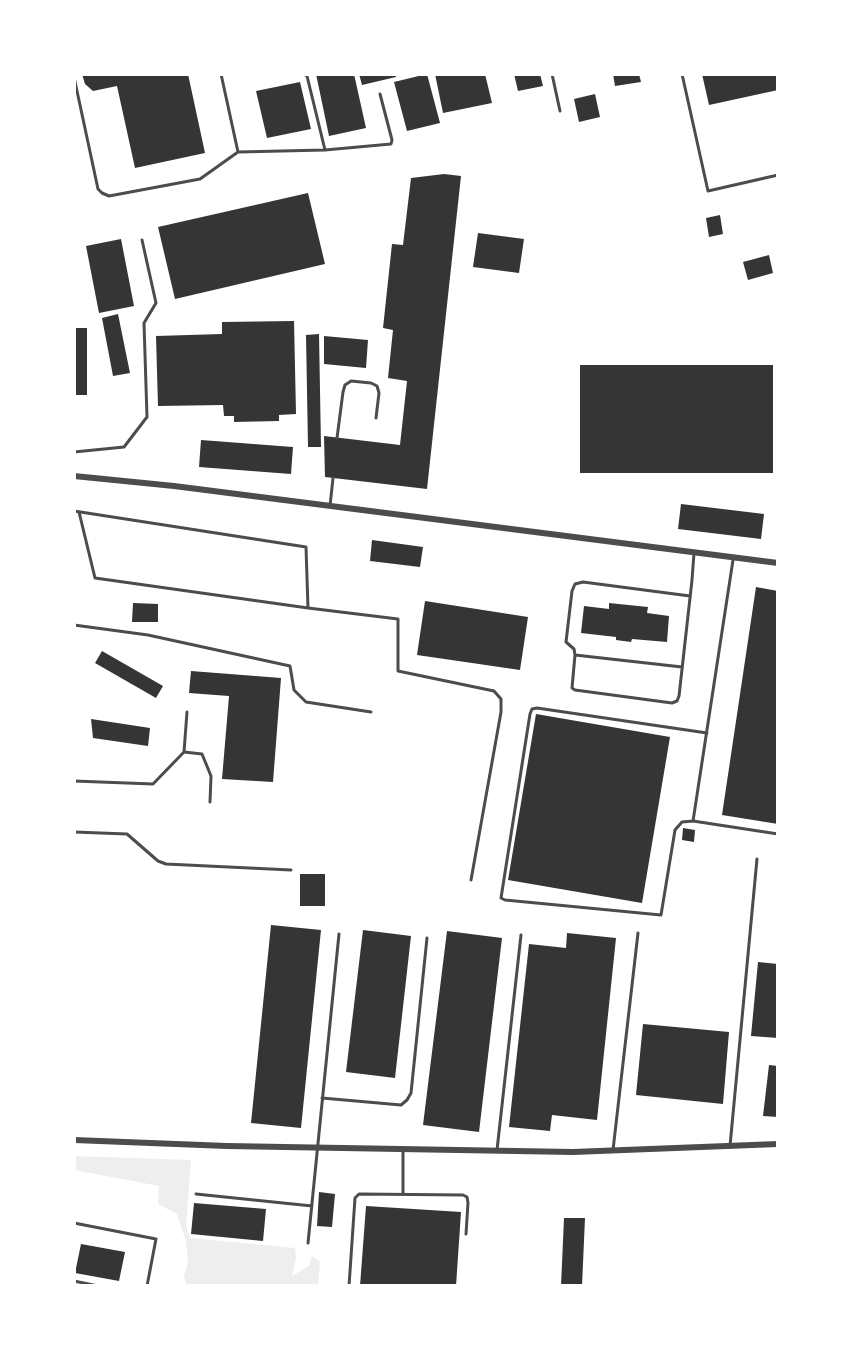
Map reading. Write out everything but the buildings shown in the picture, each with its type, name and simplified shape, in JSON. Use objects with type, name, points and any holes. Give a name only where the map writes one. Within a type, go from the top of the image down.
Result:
[{"type":"street","points":[[74,476],[778,563]]},
{"type":"street","points":[[74,1140],[573,1152],[778,1144]]},
{"type":"lane","points":[[221,74],[238,152]]},
{"type":"lane","points":[[304,74],[325,150]]},
{"type":"lane","points":[[552,74],[560,111]]},
{"type":"lane","points":[[682,74],[708,191],[778,175]]},
{"type":"lane","points":[[74,77],[98,189],[109,196],[200,179],[238,152],[325,150],[391,144],[380,94]]},
{"type":"lane","points":[[74,452],[124,447],[147,417],[144,323],[156,303],[142,240]]},
{"type":"lane","points":[[337,438],[343,392],[345,385],[351,381],[377,386],[376,418]]},
{"type":"lane","points":[[330,506],[333,478]]},
{"type":"lane","points":[[308,608],[306,547],[76,511],[95,578],[308,608],[398,619],[398,671],[494,691],[501,699],[501,712],[471,880]]},
{"type":"lane","points":[[690,596],[583,582],[575,584],[566,642],[574,649],[575,655],[572,688],[672,703],[677,701],[679,696],[690,596],[694,553]]},
{"type":"lane","points":[[693,821],[733,558]]},
{"type":"lane","points":[[74,625],[148,635],[290,666],[294,690],[306,702],[371,712]]},
{"type":"lane","points":[[575,655],[682,667]]},
{"type":"lane","points":[[707,733],[532,709],[501,898],[661,915],[675,830],[682,822],[778,834]]},
{"type":"lane","points":[[74,781],[153,784],[184,752],[187,712]]},
{"type":"lane","points":[[184,752],[202,754],[211,776],[210,802]]},
{"type":"lane","points":[[74,832],[127,834],[158,861],[166,864],[291,870]]},
{"type":"lane","points":[[730,1146],[757,859]]},
{"type":"lane","points":[[613,1150],[638,933]]},
{"type":"lane","points":[[308,1243],[339,934]]},
{"type":"lane","points":[[497,1150],[521,935]]},
{"type":"lane","points":[[322,1098],[401,1105],[407,1100],[411,1093],[427,938]]},
{"type":"lane","points":[[403,1148],[403,1194]]},
{"type":"lane","points":[[196,1194],[312,1206]]},
{"type":"lane","points":[[349,1286],[359,1194],[463,1195],[468,1203],[466,1234]]},
{"type":"lane","points":[[74,1223],[156,1239],[147,1286]]},
{"type":"lane","points":[[74,1281],[98,1286]]},
{"type":"shaded area","points":[[74,1156],[191,1160],[186,1225],[190,1238],[295,1248],[292,1276],[309,1266],[312,1256],[320,1262],[318,1286],[187,1286],[184,1277],[188,1261],[186,1241],[177,1214],[158,1204],[159,1186],[74,1170]]}]
